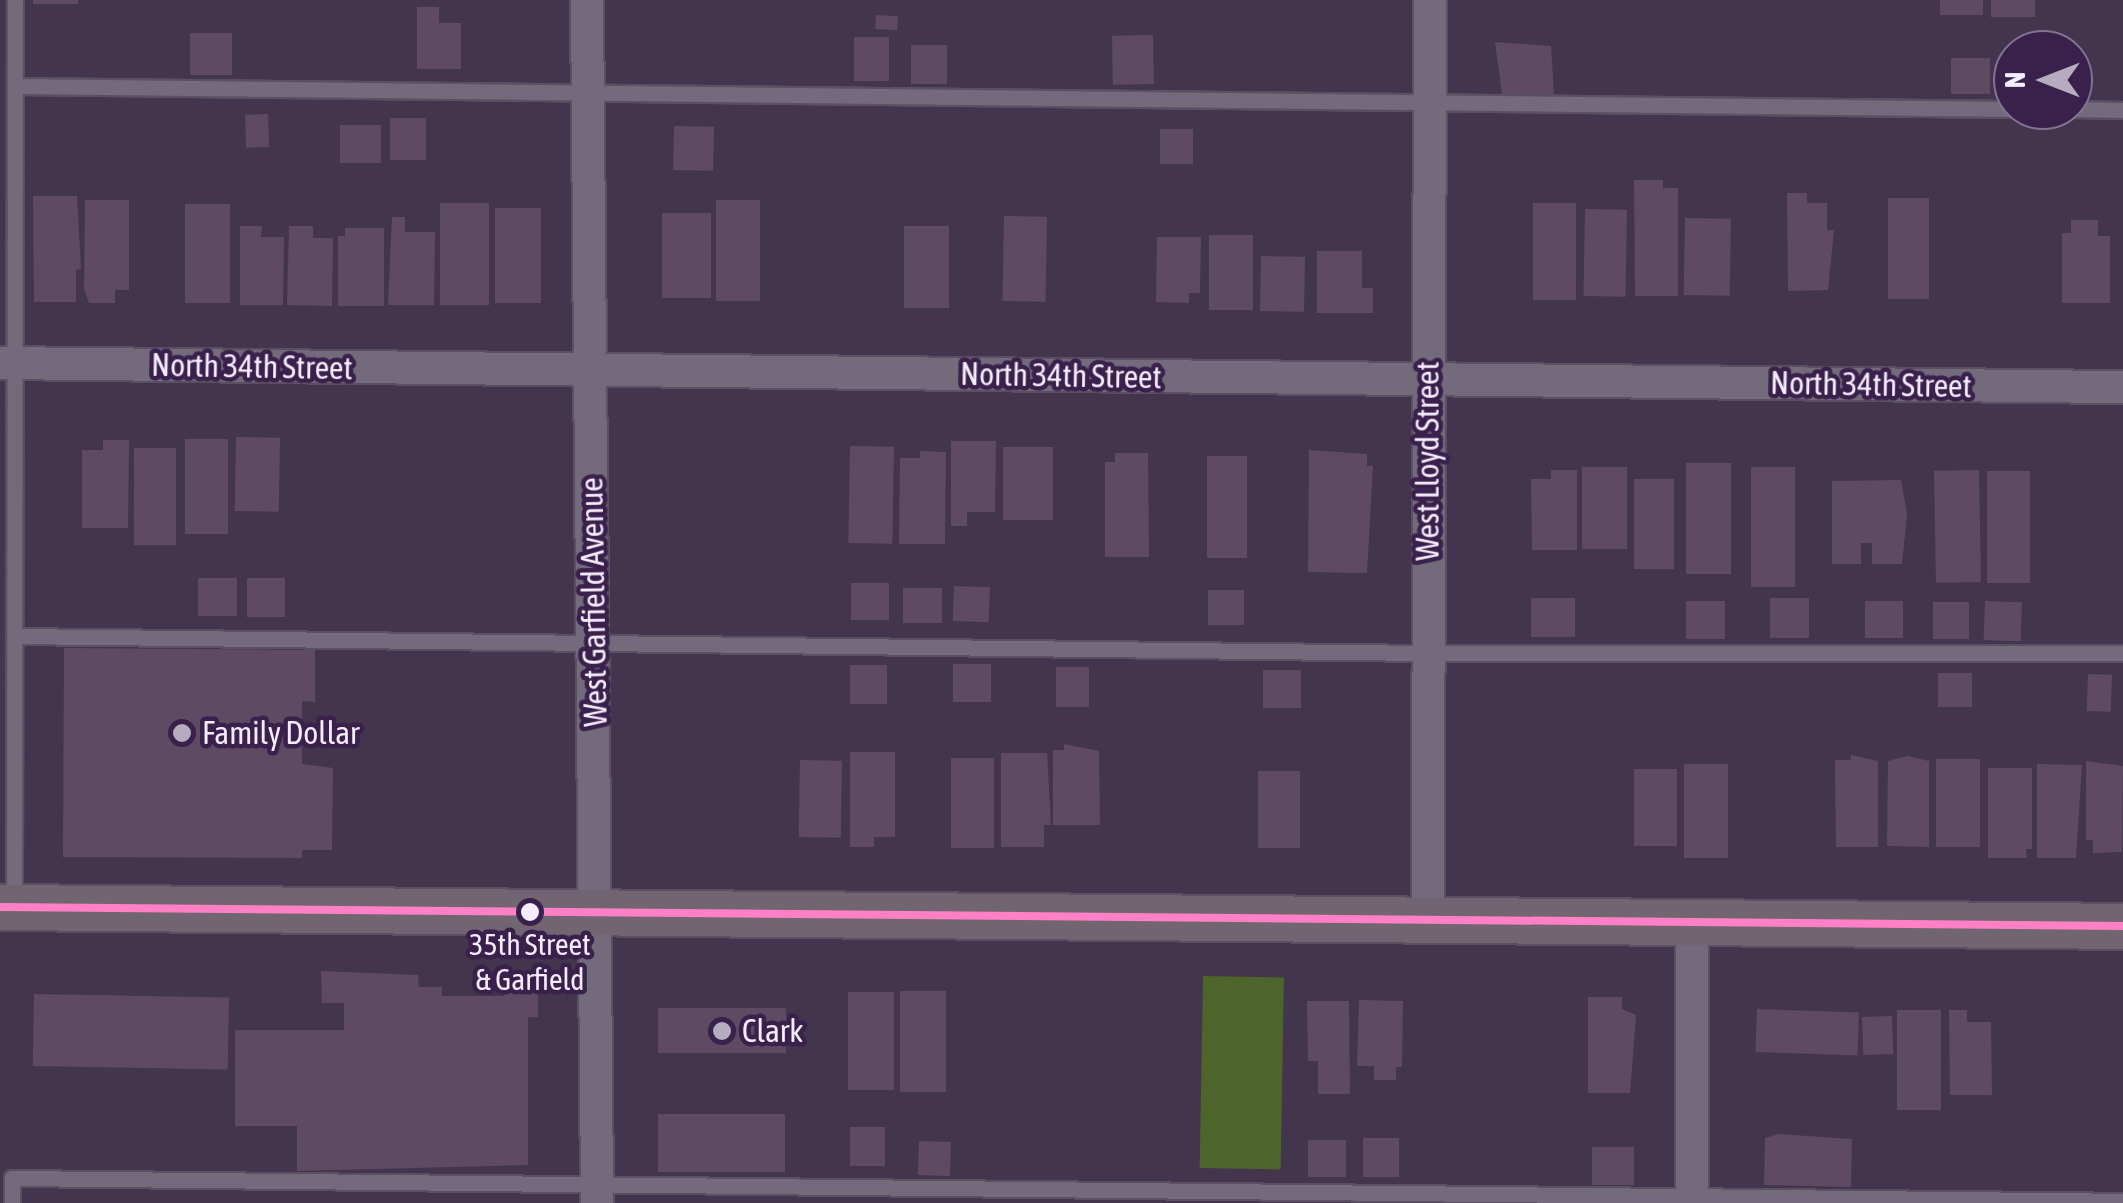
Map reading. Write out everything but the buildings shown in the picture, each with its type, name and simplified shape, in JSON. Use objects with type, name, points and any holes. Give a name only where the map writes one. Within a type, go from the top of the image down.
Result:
[{"type":"main road","points":[[7,907],[2123,926]]},
{"type":"street","name":"West Garfield Avenue","points":[[587,0],[599,914],[597,1195]]},
{"type":"street","name":"West Lloyd Street","points":[[1428,922],[1430,0]]},
{"type":"street","name":"North 34th Street","points":[[9,364],[2123,387]]},
{"type":"street","points":[[1692,923],[1692,1199]]},
{"type":"lane","points":[[7,907],[16,636],[9,364],[15,0]]},
{"type":"lane","points":[[16,86],[1993,109]]},
{"type":"lane","points":[[2093,109],[2123,110]]},
{"type":"lane","points":[[16,636],[594,639],[1428,653],[2123,652]]},
{"type":"lane","points":[[12,1203],[12,1178],[597,1195],[2123,1201]]},
{"type":"green space","points":[[1203,976],[1284,977],[1281,1169],[1200,1168]]},
{"type":"transit line","points":[[0,907],[2123,926]]},
{"type":"place","name":"Family Dollar","points":[[182,733]]},
{"type":"place","name":"35th Street & Garfield","points":[[530,912]]},
{"type":"place","name":"Clark","points":[[722,1031]]}]
